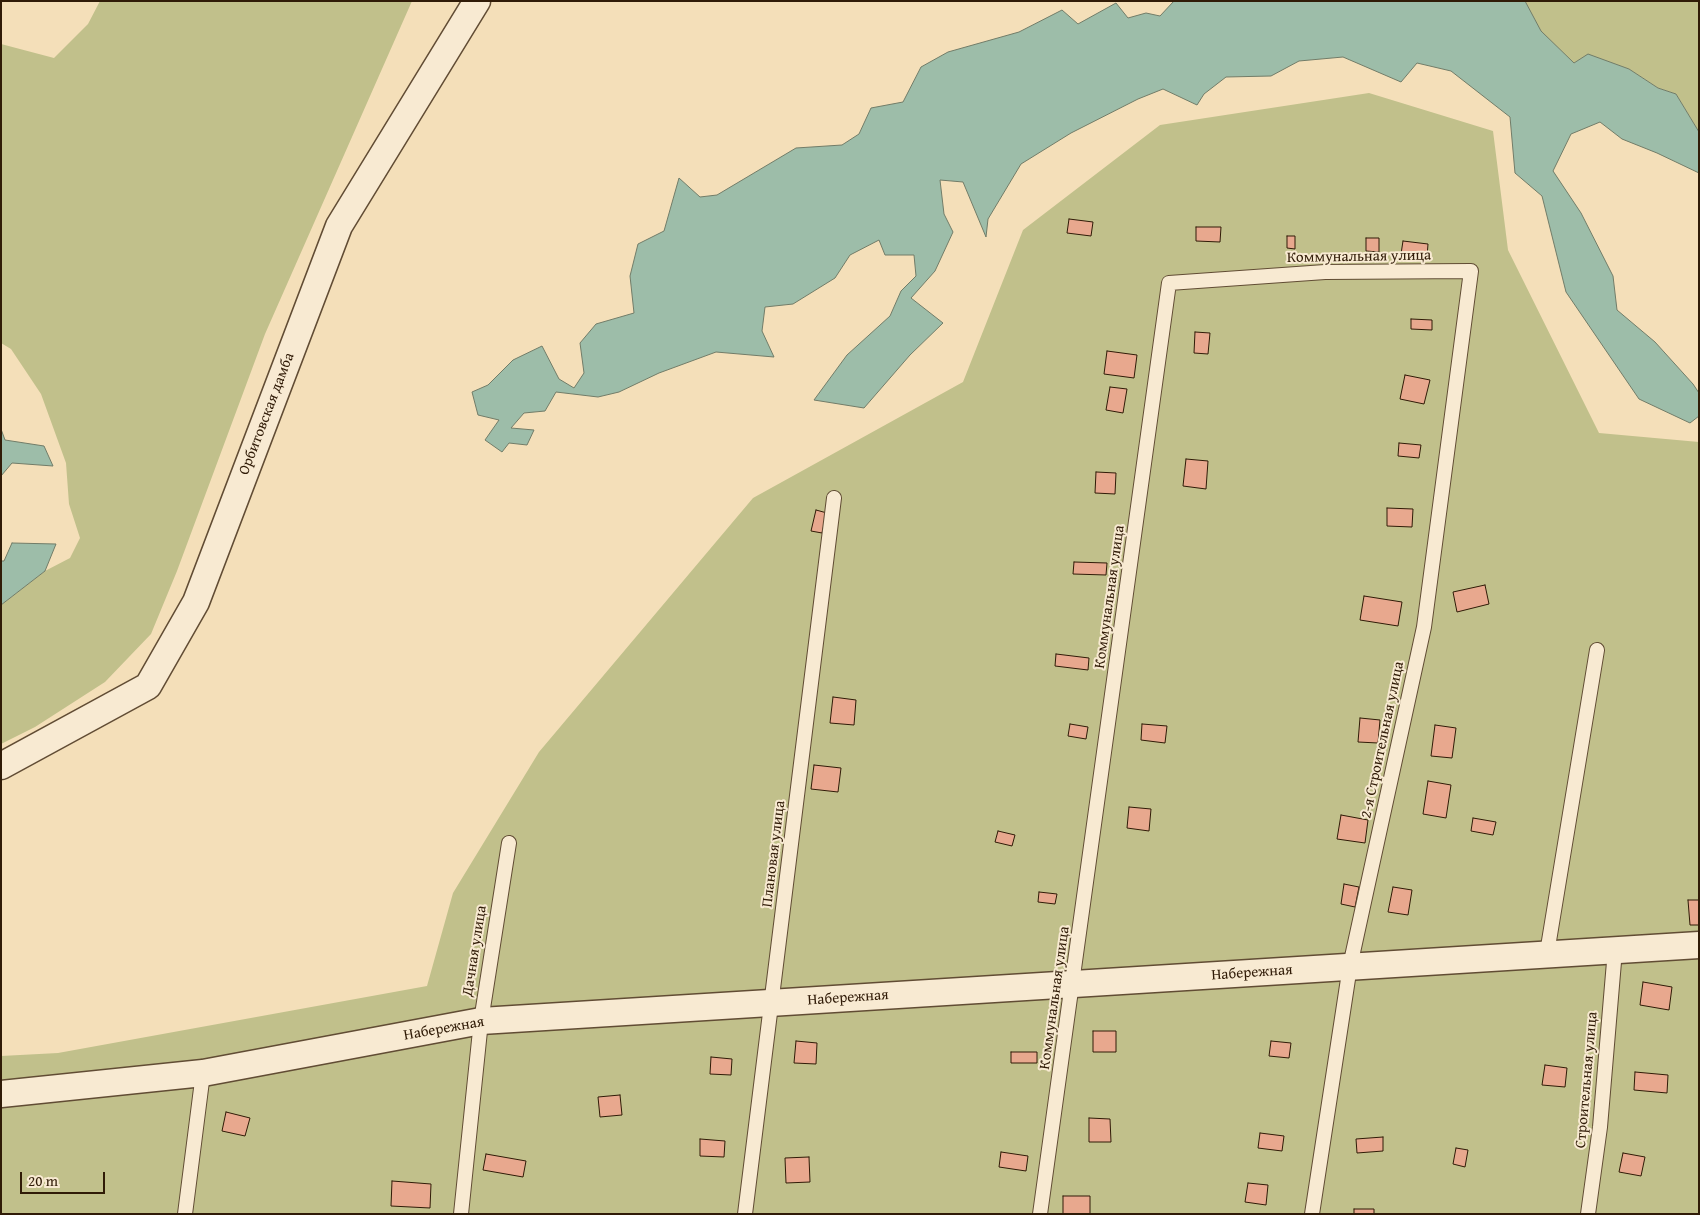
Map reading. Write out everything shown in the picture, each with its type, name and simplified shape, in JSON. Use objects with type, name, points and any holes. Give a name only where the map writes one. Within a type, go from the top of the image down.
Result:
[{"type":"street","name":"Орбитовская дамба","points":[[1,766],[148,686],[196,602],[339,226],[477,1]]},
{"type":"street","name":"Набережная","points":[[1,1094],[203,1073],[481,1021],[1699,945]]},
{"type":"lane","name":"2-я Строительная улица","points":[[1312,1214],[1350,966],[1424,627],[1470,271]]},
{"type":"lane","name":"Коммунальная улица","points":[[1040,1214],[1169,283],[1325,272],[1470,271]]},
{"type":"lane","name":"Плановая улица","points":[[745,1214],[834,498]]},
{"type":"lane","points":[[1547,953],[1597,650]]},
{"type":"lane","name":"Дачная улица","points":[[460,1214],[481,1021],[509,843]]},
{"type":"lane","name":"Строительная улица","points":[[1588,1214],[1600,1127],[1615,950]]},
{"type":"lane","points":[[185,1214],[203,1073]]},
{"type":"shaded area","points":[[100,1],[412,1],[265,334],[177,571],[151,634],[105,682],[35,727],[1,744],[1,605],[45,571],[70,558],[80,538],[69,504],[66,463],[41,394],[11,349],[1,343],[1,44],[54,58],[88,24]]},
{"type":"shaded area","points":[[1174,1],[1525,1],[1541,31],[1574,63],[1588,54],[1629,69],[1658,88],[1676,94],[1699,132],[1699,173],[1622,139],[1600,122],[1571,134],[1553,171],[1581,213],[1613,276],[1617,310],[1655,342],[1693,384],[1699,393],[1699,416],[1690,423],[1639,399],[1566,292],[1542,196],[1515,173],[1510,117],[1451,71],[1417,63],[1401,82],[1343,57],[1299,61],[1271,76],[1226,77],[1204,94],[1197,105],[1163,89],[1138,99],[1071,133],[1021,164],[988,219],[986,237],[963,182],[940,180],[944,214],[953,232],[935,271],[911,298],[943,323],[910,355],[864,408],[814,400],[847,355],[890,316],[901,291],[916,276],[914,255],[885,255],[879,240],[850,255],[835,278],[793,304],[765,307],[762,331],[774,357],[716,352],[659,373],[619,392],[598,397],[556,392],[545,411],[524,413],[511,428],[534,430],[527,445],[509,443],[502,452],[485,440],[499,420],[478,415],[472,392],[488,385],[513,360],[542,346],[559,379],[574,388],[584,373],[580,343],[596,324],[634,313],[630,276],[638,244],[664,231],[679,178],[700,197],[717,195],[796,148],[842,145],[859,134],[871,108],[903,102],[921,67],[948,52],[1019,32],[1062,10],[1078,24],[1116,3],[1128,18],[1146,13],[1160,16]]},
{"type":"shaded area","points":[[1525,1],[1699,1],[1699,132],[1676,94],[1658,88],[1629,69],[1588,55],[1574,63],[1540,31]]},
{"type":"shaded area","points":[[1369,93],[1493,131],[1508,250],[1599,433],[1699,442],[1699,1214],[1,1214],[1,1056],[58,1053],[427,986],[453,893],[539,752],[753,498],[963,382],[1023,230],[1160,125]]},
{"type":"shaded area","points":[[1,429],[5,440],[44,446],[53,466],[12,463],[1,476]]},
{"type":"shaded area","points":[[12,543],[56,544],[45,571],[1,605],[1,561],[4,561]]},
{"type":"building","points":[[1069,219],[1093,222],[1091,236],[1067,233]]},
{"type":"building","points":[[1196,227],[1221,227],[1220,242],[1196,241]]},
{"type":"building","points":[[1287,236],[1295,236],[1295,249],[1287,248]]},
{"type":"building","points":[[1366,238],[1379,238],[1379,252],[1366,251]]},
{"type":"building","points":[[1403,241],[1428,244],[1427,257],[1401,254]]},
{"type":"building","points":[[1411,319],[1432,320],[1432,330],[1411,329]]},
{"type":"building","points":[[1195,332],[1210,333],[1208,354],[1194,353]]},
{"type":"building","points":[[1107,351],[1137,355],[1134,378],[1104,374]]},
{"type":"building","points":[[1405,375],[1430,380],[1424,404],[1400,399]]},
{"type":"building","points":[[1110,387],[1127,389],[1123,413],[1106,410]]},
{"type":"building","points":[[1399,443],[1421,445],[1419,458],[1398,456]]},
{"type":"building","points":[[1186,459],[1208,461],[1206,489],[1183,486]]},
{"type":"building","points":[[1096,472],[1116,473],[1115,494],[1095,493]]},
{"type":"building","points":[[1387,508],[1413,509],[1412,527],[1387,526]]},
{"type":"building","points":[[816,510],[827,513],[822,533],[811,531]]},
{"type":"building","points":[[1074,562],[1107,563],[1106,575],[1073,574]]},
{"type":"building","points":[[1485,585],[1489,604],[1457,612],[1453,592]]},
{"type":"building","points":[[1364,596],[1402,602],[1398,626],[1360,620]]},
{"type":"building","points":[[1056,654],[1089,658],[1088,670],[1055,666]]},
{"type":"building","points":[[833,697],[856,700],[854,725],[830,723]]},
{"type":"building","points":[[1360,718],[1380,720],[1378,743],[1358,742]]},
{"type":"building","points":[[1070,724],[1088,727],[1086,739],[1068,736]]},
{"type":"building","points":[[1142,724],[1167,726],[1165,743],[1141,740]]},
{"type":"building","points":[[1435,725],[1456,728],[1452,758],[1431,756]]},
{"type":"building","points":[[814,765],[841,768],[838,792],[811,789]]},
{"type":"building","points":[[1428,781],[1451,785],[1446,818],[1423,814]]},
{"type":"building","points":[[1129,807],[1151,809],[1149,831],[1127,828]]},
{"type":"building","points":[[1341,815],[1368,820],[1365,843],[1337,839]]},
{"type":"building","points":[[1473,818],[1496,822],[1493,835],[1471,831]]},
{"type":"building","points":[[998,831],[1015,835],[1012,846],[995,842]]},
{"type":"building","points":[[1344,884],[1359,887],[1355,907],[1341,904]]},
{"type":"building","points":[[1393,887],[1412,890],[1408,915],[1388,912]]},
{"type":"building","points":[[1039,892],[1057,894],[1055,904],[1038,902]]},
{"type":"building","points":[[1688,900],[1699,900],[1699,925],[1690,925]]},
{"type":"building","points":[[1643,982],[1672,987],[1669,1010],[1640,1005]]},
{"type":"building","points":[[1093,1031],[1116,1031],[1116,1052],[1093,1052]]},
{"type":"building","points":[[796,1041],[817,1043],[816,1064],[794,1063]]},
{"type":"building","points":[[1271,1041],[1291,1043],[1289,1058],[1269,1056]]},
{"type":"building","points":[[1011,1052],[1037,1052],[1037,1063],[1011,1063]]},
{"type":"building","points":[[711,1057],[732,1059],[731,1075],[710,1074]]},
{"type":"building","points":[[1545,1065],[1567,1068],[1565,1087],[1542,1085]]},
{"type":"building","points":[[1635,1072],[1668,1075],[1667,1093],[1634,1090]]},
{"type":"building","points":[[620,1095],[622,1115],[600,1117],[598,1097]]},
{"type":"building","points":[[226,1112],[250,1118],[245,1136],[222,1131]]},
{"type":"building","points":[[1089,1118],[1110,1119],[1111,1142],[1089,1142]]},
{"type":"building","points":[[1260,1133],[1284,1136],[1282,1151],[1258,1148]]},
{"type":"building","points":[[1383,1137],[1383,1151],[1357,1153],[1356,1139]]},
{"type":"building","points":[[700,1139],[725,1141],[724,1157],[700,1156]]},
{"type":"building","points":[[1456,1148],[1468,1150],[1465,1167],[1453,1164]]},
{"type":"building","points":[[1001,1152],[1028,1156],[1026,1171],[999,1167]]},
{"type":"building","points":[[1623,1153],[1645,1157],[1641,1176],[1619,1172]]},
{"type":"building","points":[[486,1154],[526,1161],[523,1177],[483,1170]]},
{"type":"building","points":[[809,1157],[810,1182],[786,1183],[785,1158]]},
{"type":"building","points":[[392,1181],[431,1184],[430,1208],[391,1206]]},
{"type":"building","points":[[1248,1183],[1268,1185],[1266,1205],[1245,1202]]},
{"type":"building","points":[[1063,1196],[1090,1196],[1090,1214],[1063,1214]]},
{"type":"building","points":[[1354,1209],[1374,1209],[1374,1214],[1354,1214]]}]
